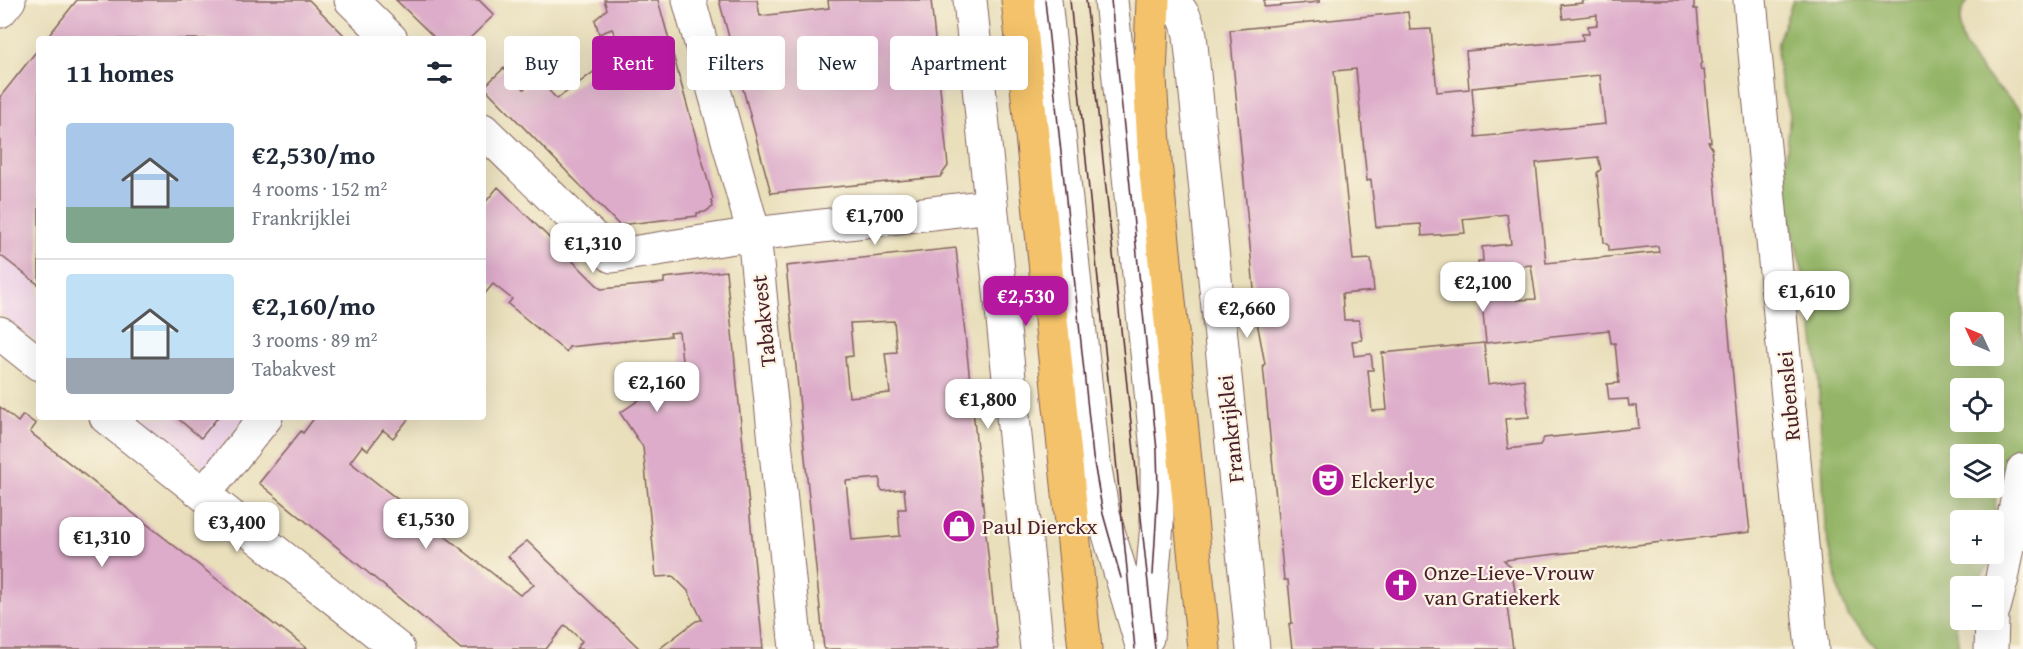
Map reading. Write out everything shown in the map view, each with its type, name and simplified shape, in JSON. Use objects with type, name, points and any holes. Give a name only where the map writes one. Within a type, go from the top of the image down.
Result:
[{"type":"main road","points":[[1017,0],[1085,649]]},
{"type":"main road","points":[[1153,0],[1150,77],[1154,151],[1204,649]]},
{"type":"street","points":[[0,11],[9,0]]},
{"type":"street","points":[[351,0],[388,36]]},
{"type":"street","name":"Tabakvest","points":[[689,0],[754,234],[796,649]]},
{"type":"street","points":[[970,0],[1037,649]]},
{"type":"street","points":[[1045,0],[1096,478],[1113,548],[1145,649]]},
{"type":"street","points":[[1111,0],[1158,460],[1157,524],[1145,649]]},
{"type":"street","points":[[1123,0],[1126,152]]},
{"type":"street","name":"Frankrijklei","points":[[1170,0],[1188,22],[1190,35],[1253,649]]},
{"type":"street","name":"Rubenslei","points":[[1750,0],[1812,649]]},
{"type":"street","points":[[486,138],[612,256],[754,234],[991,207]]},
{"type":"street","points":[[0,333],[36,362]]},
{"type":"street","points":[[110,420],[398,649]]},
{"type":"street","points":[[204,494],[264,420]]},
{"type":"street","points":[[2002,576],[2023,470]]},
{"type":"street","points":[[1991,649],[1992,630]]},
{"type":"shaded area","points":[[36,119],[36,342],[0,314],[0,164]]},
{"type":"shaded area","points":[[141,420],[243,420],[204,467]]},
{"type":"green space","points":[[1793,0],[1968,0],[1960,23],[1963,42],[1986,75],[2023,112],[2023,461],[2011,459],[2004,467],[2004,444],[1950,444],[1950,498],[1996,498],[1995,510],[1950,510],[1950,564],[1990,564],[1981,576],[1950,576],[1950,630],[1957,630],[1959,649],[1878,649],[1848,616],[1840,595],[1825,526],[1818,370],[1809,299],[1787,208],[1785,174],[1790,113],[1780,80],[1777,57],[1778,41]]},
{"type":"building","points":[[77,0],[309,0],[345,36],[48,36]]},
{"type":"building","points":[[396,0],[479,0],[494,15],[472,36],[433,36]]},
{"type":"building","points":[[604,0],[658,0],[668,36],[616,36],[612,29],[599,34],[595,20],[607,9]]},
{"type":"building","points":[[719,0],[757,0],[760,16],[829,8],[828,0],[931,0],[935,36],[890,36],[890,90],[940,90],[948,166],[940,177],[771,193],[743,90],[785,90],[785,36],[729,36]]},
{"type":"building","points":[[1264,0],[1319,0],[1320,2],[1264,7]]},
{"type":"building","points":[[1583,0],[1694,0],[1694,9],[1697,9],[1702,62],[1700,65],[1701,70],[1704,69],[1711,142],[1708,142],[1712,148],[1744,497],[1746,496],[1750,532],[1504,560],[1511,567],[1515,591],[1506,599],[1513,649],[1292,649],[1288,580],[1284,580],[1263,365],[1265,364],[1257,322],[1230,30],[1408,12],[1410,30],[1431,29],[1437,92],[1469,89],[1466,51],[1583,40],[1582,34],[1589,34],[1588,26],[1597,25],[1597,15],[1563,19],[1561,5],[1583,3]],"holes":[[[1356,69],[1367,181],[1371,180],[1376,227],[1421,224],[1422,236],[1465,233],[1463,219],[1507,214],[1511,244],[1482,247],[1483,261],[1478,261],[1486,343],[1609,330],[1611,343],[1615,343],[1619,383],[1607,384],[1609,400],[1628,399],[1629,406],[1637,406],[1639,428],[1544,438],[1540,445],[1508,449],[1505,419],[1529,417],[1524,379],[1488,384],[1484,343],[1382,353],[1387,410],[1372,411],[1368,370],[1373,370],[1371,354],[1354,356],[1352,341],[1362,340],[1359,320],[1344,320],[1342,294],[1374,291],[1371,259],[1353,260],[1334,71]],[[1600,75],[1605,124],[1476,137],[1472,88]],[[1598,157],[1601,169],[1597,173],[1604,242],[1609,246],[1609,251],[1658,246],[1659,252],[1546,263],[1536,163]],[[1531,265],[1536,299],[1516,300],[1513,267]]]},
{"type":"building","points":[[36,52],[36,283],[0,255],[0,97]]},
{"type":"building","points":[[675,62],[713,199],[711,200],[713,207],[705,212],[697,213],[697,216],[619,225],[486,89],[486,85],[504,68],[504,90],[548,90],[557,99],[569,90],[580,90],[580,82],[592,73],[592,90],[675,90]]},
{"type":"building","points":[[498,187],[601,289],[664,283],[664,278],[726,271],[763,649],[659,649],[696,621],[702,620],[688,591],[673,576],[656,577],[643,447],[620,413],[683,370],[679,332],[670,333],[671,336],[569,347],[566,352],[508,304],[512,299],[493,284],[486,292],[486,201]]},
{"type":"building","points":[[956,248],[998,649],[824,649],[786,266]],"holes":[[[894,321],[897,352],[885,353],[890,393],[849,397],[845,357],[853,356],[850,323]],[[880,478],[880,488],[883,491],[904,489],[906,509],[898,509],[900,536],[852,540],[846,481]]]},
{"type":"building","points":[[0,407],[18,422],[23,415],[36,424],[30,432],[308,649],[0,649]]},
{"type":"building","points":[[180,420],[216,420],[201,438]]},
{"type":"building","points":[[313,420],[408,420],[393,438],[383,430],[368,450],[362,446],[350,462],[520,595],[534,585],[508,556],[527,541],[640,649],[576,649],[582,641],[565,625],[546,649],[461,649],[259,483],[301,431],[303,433]]},
{"type":"tram line","points":[[1045,0],[1093,457],[1103,514],[1121,578]]},
{"type":"tram line","points":[[1070,0],[1135,649]]},
{"type":"tram line","points":[[1086,0],[1155,649]]},
{"type":"tram line","points":[[1111,0],[1157,450],[1158,489],[1153,575]]},
{"type":"place","name":"Elckerlyc","points":[[1328,480]]},
{"type":"place","name":"Paul Dierckx","points":[[959,526]]},
{"type":"place","name":"Onze-Lieve-Vrouw van Gratiekerk","points":[[1401,585]]}]
